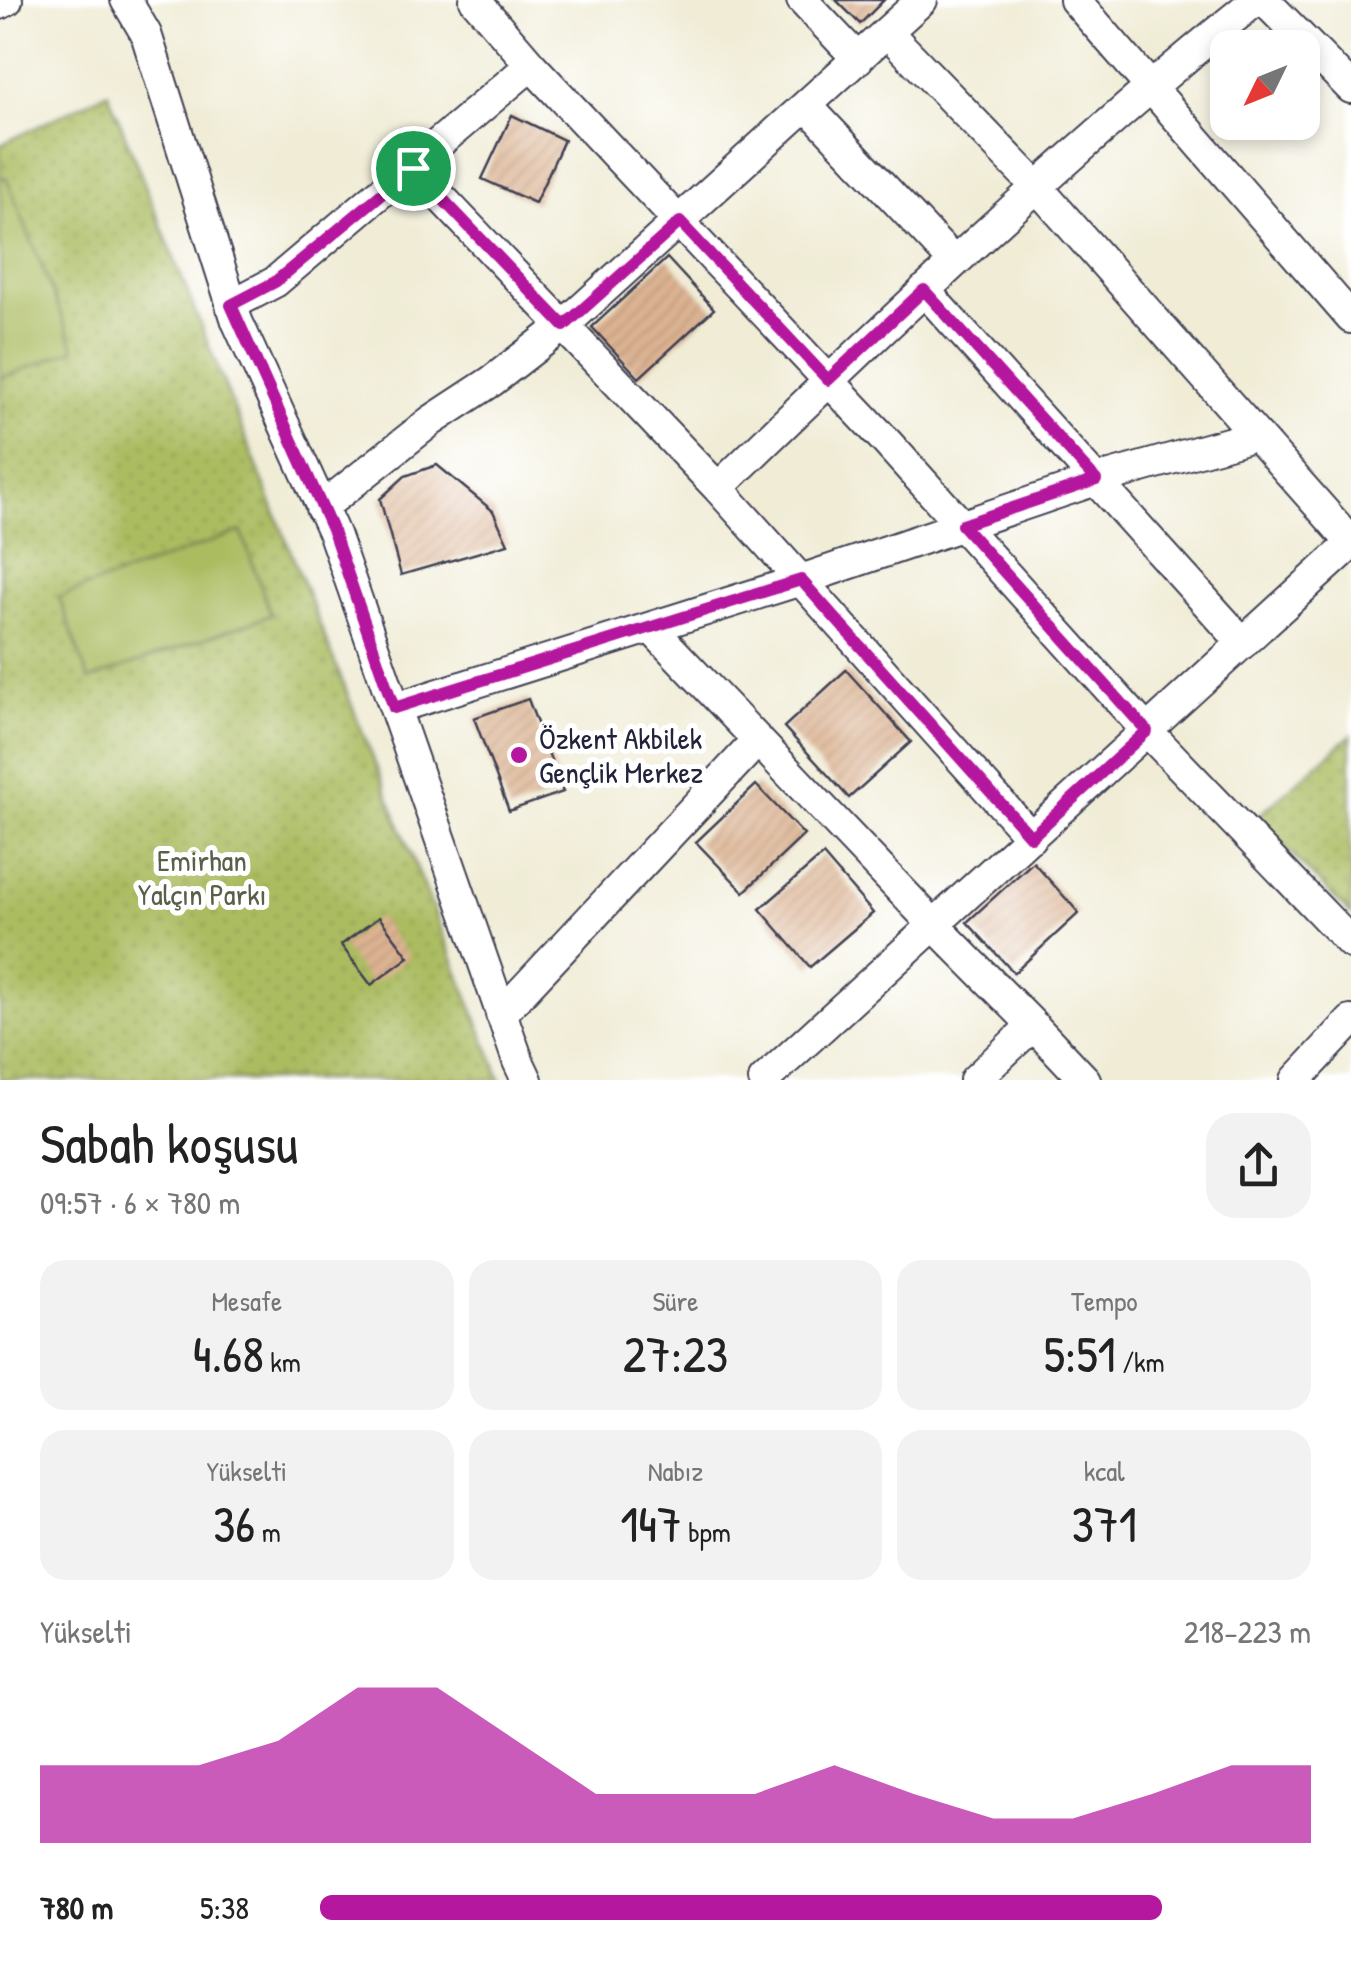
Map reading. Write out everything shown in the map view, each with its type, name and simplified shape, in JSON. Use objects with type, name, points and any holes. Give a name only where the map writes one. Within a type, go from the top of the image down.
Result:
[{"type":"street","points":[[0,4],[7,0]]},
{"type":"street","points":[[126,0],[146,34],[231,305],[334,534],[528,1080]]},
{"type":"street","points":[[475,0],[962,525],[1147,731],[1351,942]]},
{"type":"street","points":[[802,0],[858,59]]},
{"type":"street","points":[[322,508],[431,421],[564,326],[922,0]]},
{"type":"street","points":[[1075,0],[1351,318]]},
{"type":"street","points":[[718,488],[954,262],[1151,84],[1256,0]]},
{"type":"street","points":[[1264,0],[1351,88]]},
{"type":"street","points":[[764,1080],[1351,543],[1037,187],[888,32]]},
{"type":"street","points":[[231,305],[275,282],[532,65]]},
{"type":"street","points":[[807,106],[954,262]]},
{"type":"street","points":[[413,168],[718,488],[1031,837]]},
{"type":"street","points":[[924,290],[1243,643]]},
{"type":"street","points":[[394,708],[801,580],[1096,480],[1256,435]]},
{"type":"street","points":[[651,628],[1085,1080]]},
{"type":"street","points":[[502,1014],[758,740]]},
{"type":"street","points":[[1296,1080],[1351,1021]]},
{"type":"street","points":[[975,1080],[1033,1025]]},
{"type":"green space","name":"Emirhan Yalçın Parkı","points":[[108,92],[501,1080],[0,1080],[0,145]]},
{"type":"green space","points":[[6,177],[75,349],[0,379],[0,179]]},
{"type":"green space","points":[[241,531],[271,615],[89,680],[59,597]]},
{"type":"green space","points":[[1351,735],[1351,915],[1256,818]]},
{"type":"building","points":[[836,0],[884,0],[860,24]]},
{"type":"building","points":[[512,115],[564,140],[535,203],[482,179]]},
{"type":"building","points":[[667,258],[714,309],[639,378],[592,327]]},
{"type":"building","points":[[437,465],[493,511],[508,544],[401,575],[380,499],[405,476]]},
{"type":"building","points":[[846,670],[911,742],[849,798],[784,727]]},
{"type":"building","name":"Özkent Akbilek Gençlik Merkez","points":[[528,699],[563,792],[509,811],[474,718]]},
{"type":"building","points":[[756,785],[804,835],[744,892],[696,842]]},
{"type":"building","points":[[823,855],[873,913],[810,967],[760,909]]},
{"type":"building","points":[[1033,862],[1079,913],[1014,973],[967,922]]},
{"type":"building","points":[[379,917],[409,957],[371,985],[341,945]]},
{"type":"place","name":"Özkent Akbilek Gençlik Merkez","points":[[519,755]]},
{"type":"route","points":[[413,168],[564,326],[680,222],[828,380],[924,290],[1096,480],[962,525],[1147,731],[1031,837],[801,580],[394,708],[334,534],[231,305],[275,282],[413,168]]}]
